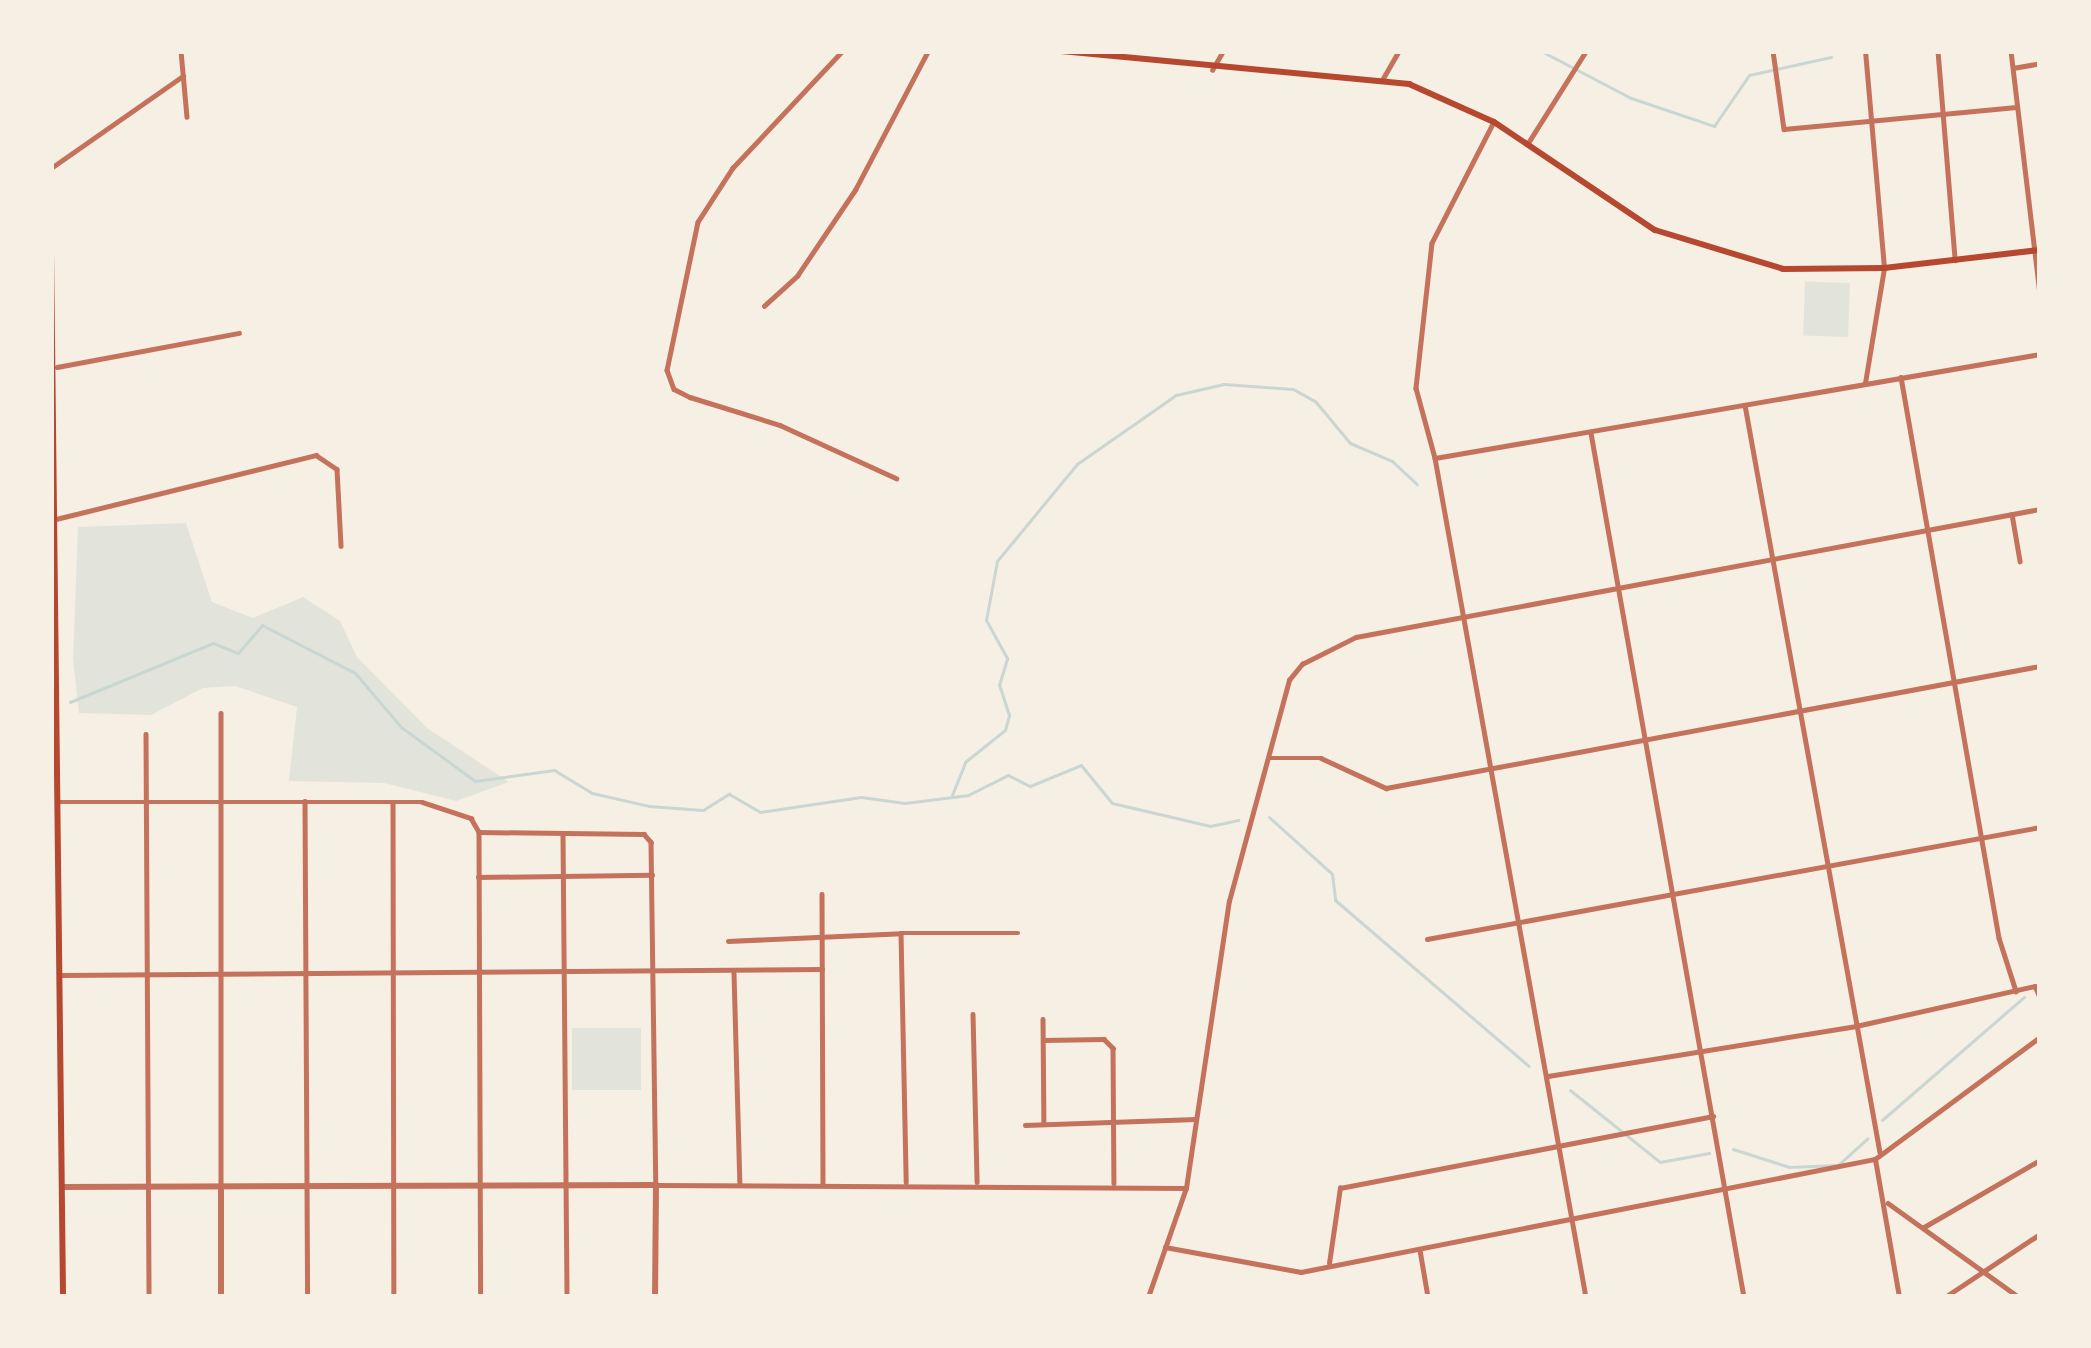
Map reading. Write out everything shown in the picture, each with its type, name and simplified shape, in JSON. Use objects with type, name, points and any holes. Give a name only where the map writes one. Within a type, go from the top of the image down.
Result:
[{"type":"main road","points":[[1064,51],[1212,70],[1382,80],[1446,95],[1672,236],[1783,269],[1884,268],[2040,250]]},
{"type":"main road","points":[[51,252],[57,367],[63,1297]]},
{"type":"street","points":[[181,51],[188,116]]},
{"type":"street","points":[[843,51],[733,168],[698,222],[668,370],[674,389],[690,397],[780,424],[896,478]]},
{"type":"street","points":[[764,306],[796,276],[855,190],[928,51]]},
{"type":"street","points":[[1212,70],[1223,51]]},
{"type":"street","points":[[1382,80],[1399,51]]},
{"type":"street","points":[[1528,144],[1586,51]]},
{"type":"street","points":[[1773,51],[1781,128],[2016,107]]},
{"type":"street","points":[[1865,51],[1884,268],[1865,383]]},
{"type":"street","points":[[1938,51],[1954,260]]},
{"type":"street","points":[[2011,51],[2030,251],[2040,296]]},
{"type":"street","points":[[2012,68],[2040,63]]},
{"type":"street","points":[[51,168],[183,76]]},
{"type":"street","points":[[1494,122],[1432,243],[1416,388],[1436,458],[1586,1297]]},
{"type":"street","points":[[57,367],[239,334]]},
{"type":"street","points":[[1436,458],[2040,354]]},
{"type":"street","points":[[1901,376],[1925,528],[1986,836],[1999,938],[2016,991]]},
{"type":"street","points":[[1745,405],[1880,1151]]},
{"type":"street","points":[[1591,433],[1744,1297]]},
{"type":"street","points":[[56,519],[316,455],[337,469],[341,546]]},
{"type":"street","points":[[1148,1297],[1186,1188],[1229,901],[1288,680],[1302,664],[1356,637],[1464,614],[2040,509]]},
{"type":"street","points":[[2012,514],[2020,562]]},
{"type":"street","points":[[1270,758],[1321,758],[1386,788],[1492,764],[2040,666]]},
{"type":"street","points":[[221,713],[221,1297]]},
{"type":"street","points":[[146,734],[149,1297]]},
{"type":"street","points":[[305,801],[308,1297]]},
{"type":"street","points":[[60,802],[393,802],[457,809],[471,818],[479,832],[481,1297]]},
{"type":"street","points":[[393,802],[394,1297]]},
{"type":"street","points":[[1427,939],[2040,827]]},
{"type":"street","points":[[479,832],[644,833],[651,842],[655,1297]]},
{"type":"street","points":[[562,834],[567,1297]]},
{"type":"street","points":[[478,877],[652,875]]},
{"type":"street","points":[[822,894],[824,1183]]},
{"type":"street","points":[[728,941],[1018,933]]},
{"type":"street","points":[[902,936],[906,1182]]},
{"type":"street","points":[[62,975],[477,968],[822,969]]},
{"type":"street","points":[[734,972],[740,1184]]},
{"type":"street","points":[[1548,1076],[1701,1046],[1856,1026],[2035,986],[2040,998]]},
{"type":"street","points":[[973,1015],[977,1182]]},
{"type":"street","points":[[1043,1019],[1044,1124]]},
{"type":"street","points":[[1899,1297],[1888,1203],[1875,1160],[1880,1151],[2040,1037]]},
{"type":"street","points":[[1043,1040],[1104,1040],[1113,1048],[1114,1183]]},
{"type":"street","points":[[1329,1263],[1340,1188],[1713,1116]]},
{"type":"street","points":[[1025,1125],[1196,1119]]},
{"type":"street","points":[[1166,1247],[1293,1272],[1875,1160]]},
{"type":"street","points":[[1924,1227],[2040,1160]]},
{"type":"street","points":[[63,1187],[977,1182],[1186,1188]]},
{"type":"street","points":[[1888,1203],[2019,1297]]},
{"type":"street","points":[[1945,1297],[1978,1270],[2040,1234]]},
{"type":"street","points":[[1419,1248],[1428,1297]]},
{"type":"shaded area","points":[[1805,281],[1850,283],[1848,337],[1803,335]]},
{"type":"shaded area","points":[[186,523],[212,602],[253,618],[303,597],[340,621],[357,657],[427,728],[509,782],[456,801],[384,783],[289,781],[297,707],[235,686],[203,688],[151,715],[79,713],[73,659],[78,527]]},
{"type":"shaded area","points":[[572,1028],[641,1028],[641,1090],[572,1090]]},
{"type":"waterway","points":[[1541,51],[1631,98],[1714,126],[1749,75],[1831,57]]},
{"type":"waterway","points":[[952,795],[965,762],[1005,730],[1009,715],[999,685],[1007,658],[986,620],[997,561],[1077,464],[1176,395],[1224,384],[1293,389],[1315,401],[1350,443],[1392,461],[1417,484]]},
{"type":"waterway","points":[[70,702],[213,643],[238,653],[262,625],[355,673],[401,727],[475,781],[554,770],[592,793],[649,806],[703,810],[729,794],[760,812],[861,797],[905,803],[968,795],[1008,775],[1030,786],[1081,765],[1112,803],[1210,826],[1238,820]]},
{"type":"waterway","points":[[1269,817],[1332,874],[1335,900],[1529,1066]]},
{"type":"waterway","points":[[1882,1120],[2024,997]]},
{"type":"waterway","points":[[1570,1090],[1660,1162],[1709,1153]]},
{"type":"waterway","points":[[1733,1149],[1789,1167],[1838,1165],[1868,1138]]}]
